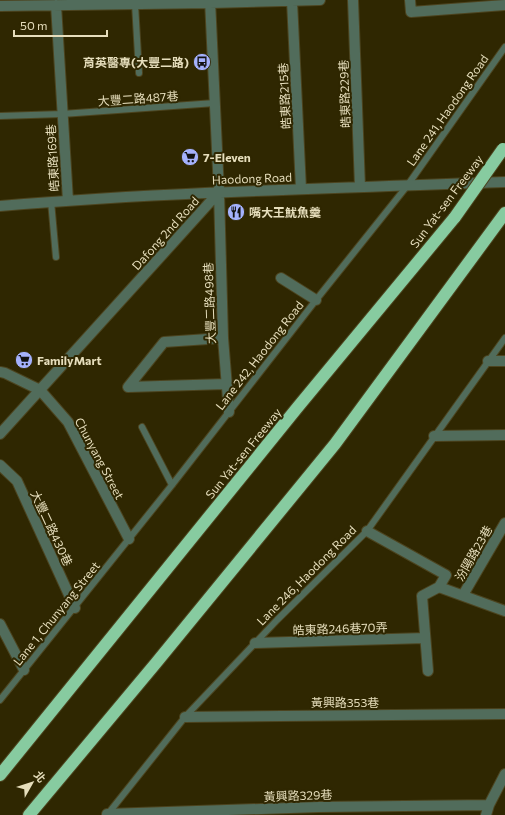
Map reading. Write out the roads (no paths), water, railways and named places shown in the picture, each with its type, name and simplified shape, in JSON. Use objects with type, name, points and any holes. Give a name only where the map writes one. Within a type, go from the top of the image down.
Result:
[{"type":"highway","name":"Sun Yat-sen Freeway","points":[[0,774],[454,217],[504,148]]},
{"type":"highway","points":[[29,815],[335,444],[505,213]]},
{"type":"street","name":"皓東路215巷","points":[[292,0],[301,189]]},
{"type":"street","points":[[0,6],[320,0]]},
{"type":"street","name":"皓東路229巷","points":[[353,0],[360,187]]},
{"type":"street","points":[[410,0],[411,12],[505,5]]},
{"type":"street","points":[[210,2],[219,192]]},
{"type":"street","name":"皓東路169巷","points":[[56,5],[68,201]]},
{"type":"street","name":"Haodong Road","points":[[0,206],[51,201],[219,192],[505,182]]},
{"type":"street","name":"大豐二路498巷","points":[[219,192],[223,338],[229,412]]},
{"type":"street","name":"Dafong 2nd Road","points":[[0,434],[219,192]]},
{"type":"street","points":[[281,278],[316,300]]},
{"type":"street","points":[[223,338],[164,342],[128,387],[226,384]]},
{"type":"street","points":[[488,361],[505,361]]},
{"type":"street","name":"Chunyang Street","points":[[0,372],[40,390],[68,422],[129,539]]},
{"type":"street","points":[[434,436],[505,435]]},
{"type":"street","name":"大豐二路430巷","points":[[0,465],[17,481],[75,608]]},
{"type":"street","name":"汾陽路23巷","points":[[463,596],[505,524]]},
{"type":"street","points":[[367,530],[446,575],[439,587],[422,596],[428,671]]},
{"type":"street","points":[[439,587],[505,611]]},
{"type":"street","points":[[0,624],[24,670]]},
{"type":"street","name":"皓東路246巷70弄","points":[[255,643],[425,638]]},
{"type":"street","name":"黃興路353巷","points":[[185,716],[505,714]]},
{"type":"street","points":[[488,810],[505,774]]},
{"type":"street","name":"黃興路329巷","points":[[107,815],[319,811],[488,810]]},
{"type":"lane","points":[[136,4],[139,73]]},
{"type":"lane","name":"Lane 241, Haodong Road","points":[[407,186],[505,47]]},
{"type":"lane","name":"大豐二路487巷","points":[[62,114],[215,103]]},
{"type":"lane","name":"皓東路169巷","points":[[0,116],[62,114]]},
{"type":"lane","name":"Lane 242, Haodong Road","points":[[129,539],[407,186]]},
{"type":"lane","points":[[51,201],[56,257]]},
{"type":"lane","name":"Lane 246, Haodong Road","points":[[107,815],[185,716],[367,530],[505,338]]},
{"type":"lane","points":[[142,427],[172,485]]},
{"type":"lane","name":"Lane 1, Chunyang Street","points":[[0,700],[129,539]]},
{"type":"place","name":"育英醫專(大豐二路)","points":[[202,62]]},
{"type":"place","name":"7-Eleven","points":[[190,157]]},
{"type":"place","name":"嘴大王魷魚羹","points":[[236,212]]},
{"type":"place","name":"FamilyMart","points":[[24,360]]}]
